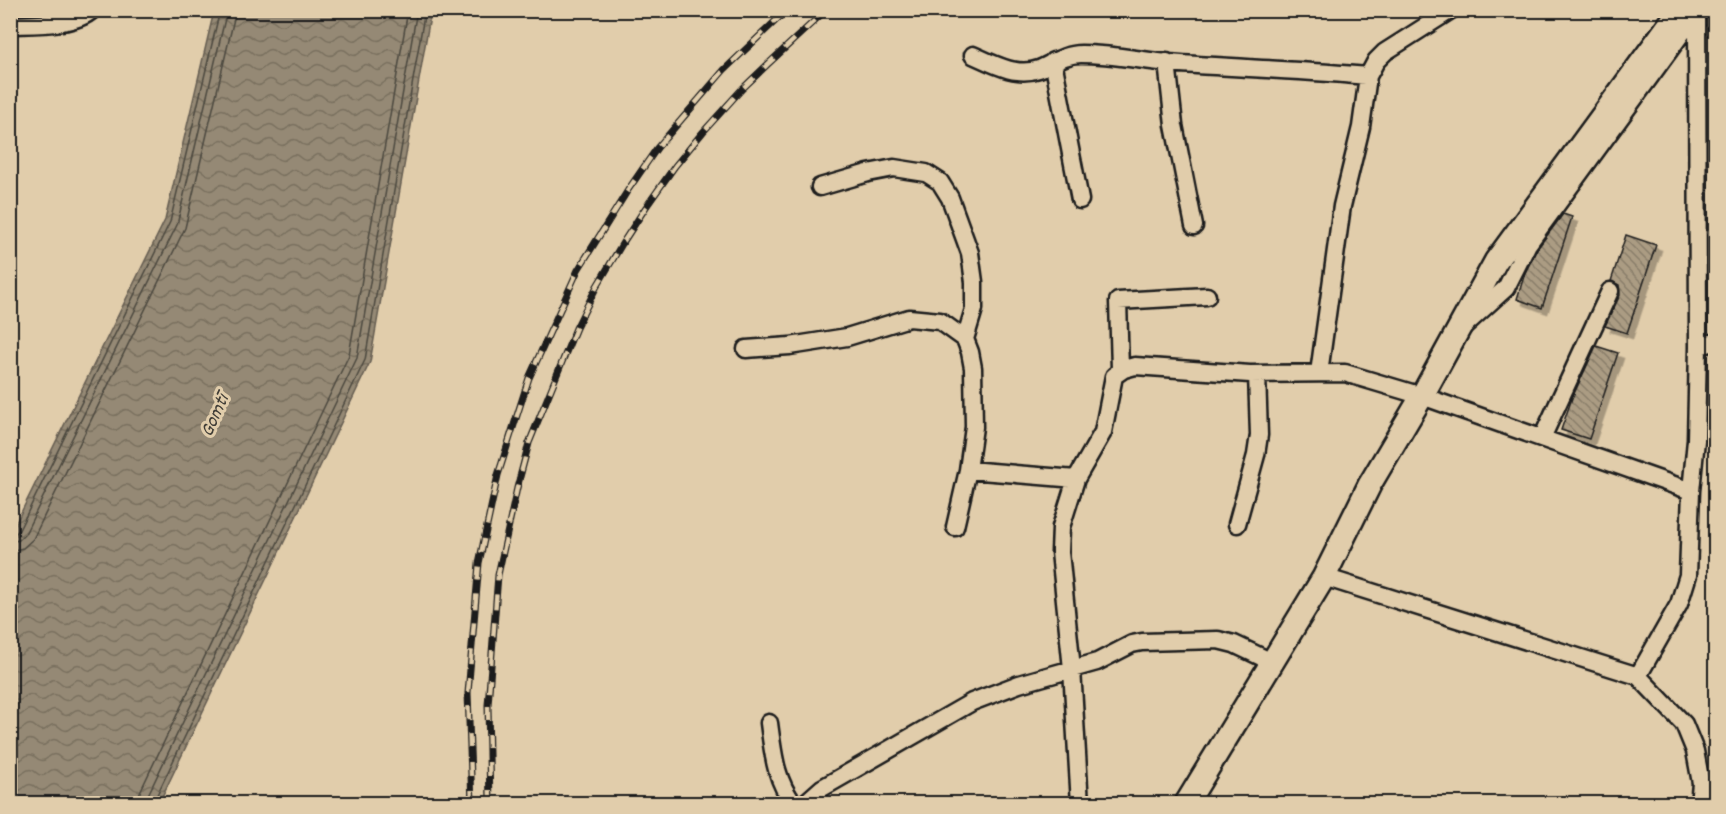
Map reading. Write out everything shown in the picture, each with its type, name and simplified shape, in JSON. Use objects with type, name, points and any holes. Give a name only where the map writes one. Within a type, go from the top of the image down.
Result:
[{"type":"street","points":[[10,25],[77,19],[92,10]]},
{"type":"street","points":[[1318,373],[1342,206],[1361,127],[1368,76],[1376,61],[1385,52],[1451,10]]},
{"type":"street","points":[[1186,804],[1324,577],[1370,484],[1422,396],[1496,261],[1520,226],[1692,11]]},
{"type":"street","points":[[1458,329],[1467,325],[1506,288],[1528,244],[1692,11]]},
{"type":"street","points":[[1638,676],[1679,604],[1688,574],[1691,491],[1696,440],[1698,346],[1692,11]]},
{"type":"street","points":[[973,55],[1013,71],[1037,69],[1066,56],[1079,54],[1368,76]]},
{"type":"street","points":[[1053,61],[1080,200]]},
{"type":"street","points":[[1167,62],[1174,125],[1194,226]]},
{"type":"street","points":[[820,187],[894,168],[926,173],[940,182],[950,198],[970,253],[974,282],[974,309],[965,339]]},
{"type":"street","points":[[1542,438],[1610,291]]},
{"type":"street","points":[[1118,372],[1120,369],[1118,301],[1207,296]]},
{"type":"street","points":[[746,349],[790,346],[847,337],[909,318],[940,321],[965,339],[973,368],[974,427],[968,470],[955,527]]},
{"type":"street","points":[[1698,346],[1716,342]]},
{"type":"street","points":[[1080,804],[1072,669],[1060,552],[1061,527],[1076,479],[1103,432],[1114,376],[1118,372],[1135,366],[1257,374],[1345,373],[1422,396],[1691,491]]},
{"type":"street","points":[[1237,524],[1256,455],[1259,435],[1257,374]]},
{"type":"street","points":[[968,470],[1076,479]]},
{"type":"street","points":[[1324,577],[1638,676],[1684,724],[1695,751],[1701,783],[1699,804]]},
{"type":"street","points":[[804,804],[822,788],[972,702],[1019,684],[1098,662],[1132,644],[1218,640],[1234,644],[1272,662]]},
{"type":"street","points":[[769,723],[780,782],[794,804]]},
{"type":"water","name":"Gomtī","points":[[214,11],[431,11],[370,362],[159,803],[11,803],[11,533],[165,220]]},
{"type":"building","points":[[1563,214],[1572,217],[1542,308],[1517,299],[1525,273],[1537,249]]},
{"type":"building","points":[[1626,235],[1656,245],[1627,333],[1605,326],[1620,295],[1619,285],[1611,281]]},
{"type":"building","points":[[1596,346],[1618,353],[1589,439],[1561,430],[1572,398]]},
{"type":"railway","points":[[472,804],[468,693],[479,563],[498,475],[529,378],[578,270],[657,148],[724,70],[787,10]]},
{"type":"railway","points":[[490,804],[488,705],[498,575],[529,443],[576,328],[622,244],[675,166],[742,89],[826,10]]}]
